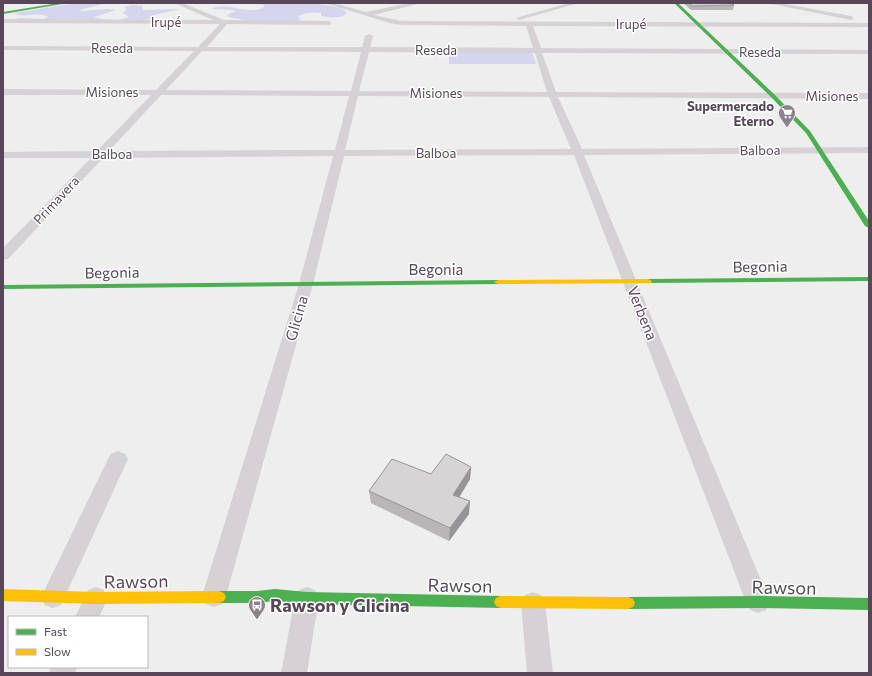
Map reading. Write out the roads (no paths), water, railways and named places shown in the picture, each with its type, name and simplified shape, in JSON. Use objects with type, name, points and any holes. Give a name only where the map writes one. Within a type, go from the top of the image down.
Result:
[{"type":"street","points":[[3,13],[66,3]]},
{"type":"street","points":[[177,3],[225,22]]},
{"type":"street","name":"Irupé","points":[[327,3],[392,22],[869,25]]},
{"type":"street","points":[[366,15],[418,3]]},
{"type":"street","points":[[506,23],[576,3]]},
{"type":"street","points":[[676,3],[773,96],[808,132],[869,226]]},
{"type":"street","points":[[770,3],[869,21]]},
{"type":"street","name":"Irupé","points":[[3,21],[329,23]]},
{"type":"street","name":"Primavera","points":[[3,256],[98,154],[225,22]]},
{"type":"street","name":"Verbena","points":[[529,24],[552,94],[578,152],[631,281],[758,602]]},
{"type":"street","name":"Reseda","points":[[3,48],[199,49],[367,43],[538,50],[869,52]]},
{"type":"street","name":"Glicina","points":[[214,596],[306,284],[367,43]]},
{"type":"street","name":"Misiones","points":[[3,92],[869,96]]},
{"type":"street","name":"Balboa","points":[[3,155],[578,152],[820,149],[869,150]]},
{"type":"street","name":"Begonia","points":[[3,286],[869,279]]},
{"type":"street","points":[[53,596],[118,459]]},
{"type":"street","name":"Rawson","points":[[3,595],[53,596],[91,607],[214,596],[275,596],[533,603],[758,602],[869,604]]},
{"type":"street","points":[[294,673],[307,598]]},
{"type":"street","points":[[533,603],[540,673]]},
{"type":"place","name":"Supermercado Eterno","points":[[787,128]]},
{"type":"place","name":"Rawson y Glicina","points":[[257,620]]}]
